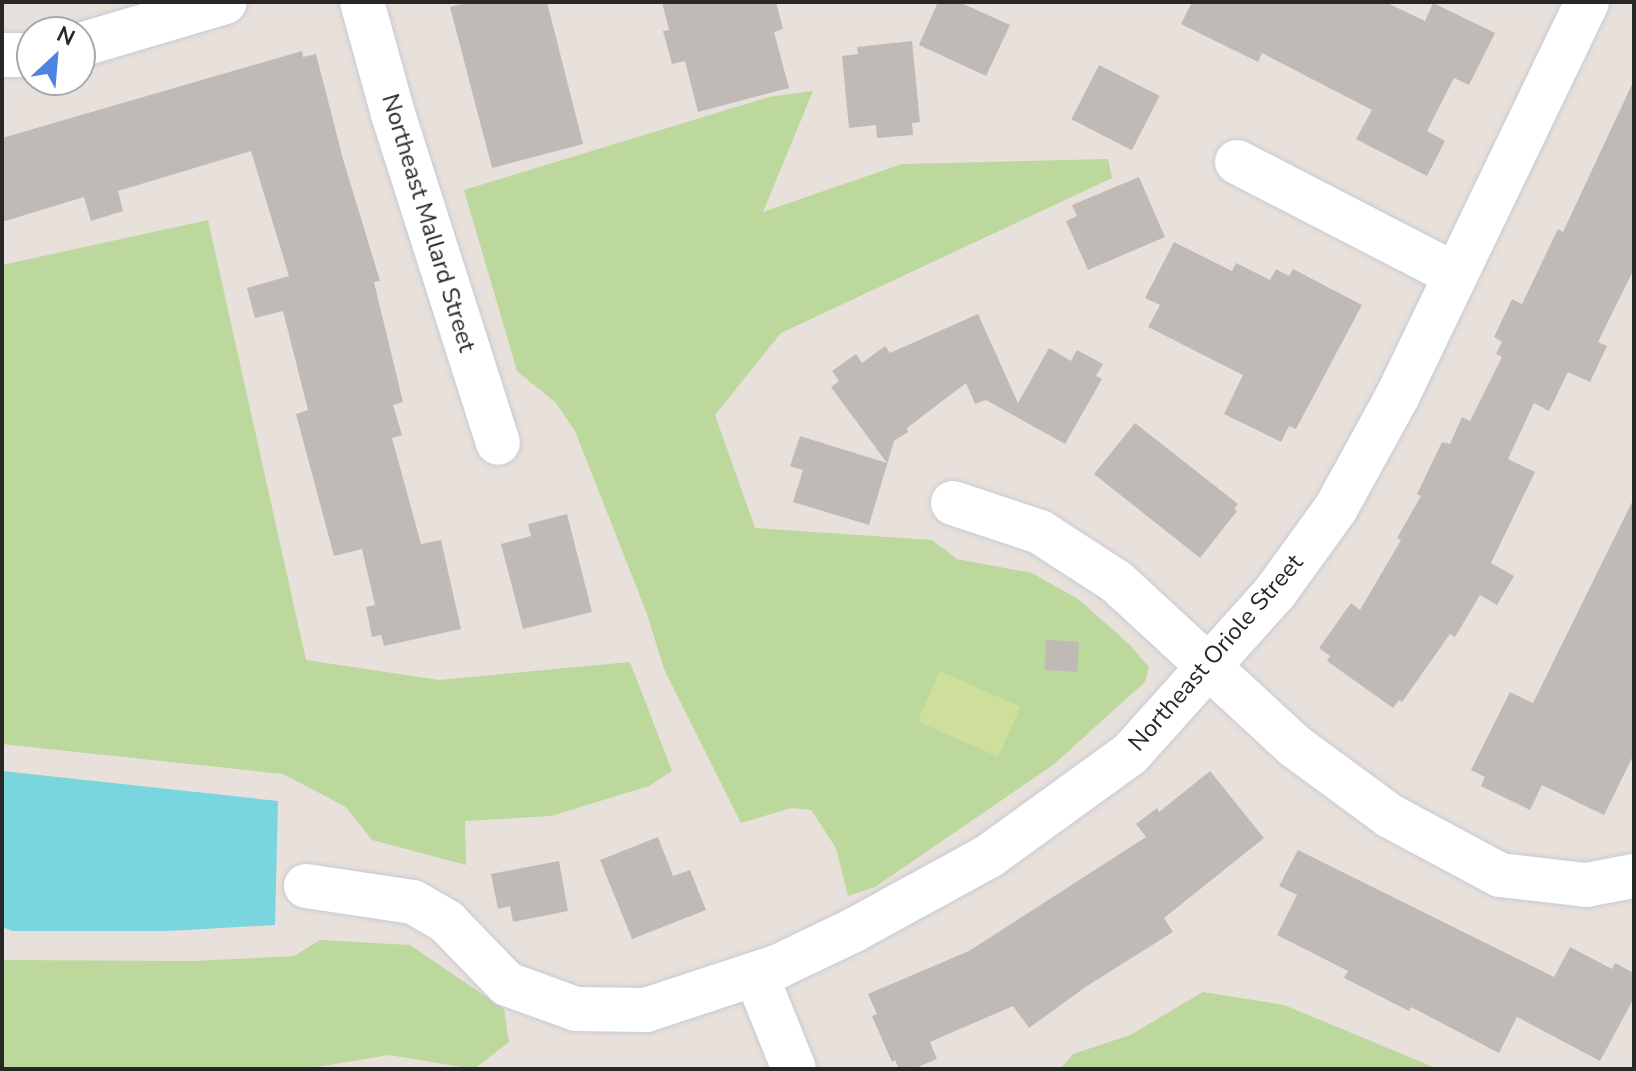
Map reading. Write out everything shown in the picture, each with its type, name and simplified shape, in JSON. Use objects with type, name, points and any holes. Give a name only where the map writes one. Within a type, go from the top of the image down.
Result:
[{"type":"street","points":[[96,40],[225,2]]},
{"type":"street","name":"Northeast Mallard Street","points":[[362,2],[393,114],[498,443]]},
{"type":"street","name":"Northeast Oriole Street","points":[[306,886],[413,902],[447,922],[507,984],[576,1009],[646,1010],[756,975],[854,930],[989,856],[1130,754],[1276,591],[1336,508],[1398,395],[1587,2]]},
{"type":"street","points":[[1237,162],[1454,274]]},
{"type":"street","points":[[953,503],[1040,532],[1117,582],[1208,670],[1296,747],[1390,816],[1500,875],[1586,885],[1634,876]]},
{"type":"street","points":[[756,975],[794,1069]]},
{"type":"green space","points":[[813,91],[763,212],[902,164],[1108,159],[1112,178],[781,333],[715,415],[755,528],[932,540],[957,559],[1032,573],[1078,599],[1129,644],[1149,667],[1145,682],[1053,765],[875,887],[848,896],[836,848],[811,810],[791,808],[741,823],[664,669],[647,614],[575,431],[556,403],[517,371],[464,190],[769,97]]},
{"type":"green space","points":[[208,220],[306,660],[439,680],[630,662],[672,771],[649,786],[551,816],[465,821],[466,865],[372,840],[346,807],[283,774],[2,744],[2,265]]},
{"type":"green space","points":[[940,671],[1020,707],[998,757],[918,721]]},
{"type":"green space","points":[[320,940],[410,945],[504,1009],[509,1042],[474,1069],[389,1055],[305,1069],[2,1069],[2,960],[194,961],[294,956]]},
{"type":"green space","points":[[1203,992],[1284,1005],[1438,1069],[1060,1069],[1073,1054],[1130,1035]]},
{"type":"water","points":[[2,771],[278,801],[275,925],[168,931],[13,931],[2,927]]},
{"type":"building","points":[[470,2],[547,2],[583,144],[492,168],[450,7]]},
{"type":"building","points":[[662,2],[776,2],[783,29],[774,32],[789,88],[698,112],[685,61],[672,64],[663,31],[669,30]]},
{"type":"building","points":[[938,2],[959,2],[1010,25],[986,76],[919,45]]},
{"type":"building","points":[[1192,2],[1385,2],[1425,21],[1433,3],[1495,33],[1469,85],[1454,78],[1427,131],[1445,141],[1427,176],[1356,139],[1372,110],[1262,53],[1258,62],[1181,24]]},
{"type":"building","points":[[912,41],[920,122],[912,123],[913,135],[877,138],[876,125],[849,128],[842,56],[858,54],[857,47]]},
{"type":"building","points":[[302,51],[303,57],[316,54],[343,159],[380,281],[374,282],[403,402],[393,405],[402,435],[392,438],[421,544],[441,540],[461,629],[384,646],[381,635],[372,637],[366,607],[375,605],[362,549],[334,556],[296,414],[308,410],[283,311],[255,318],[247,288],[289,276],[251,151],[118,191],[123,211],[91,221],[84,197],[2,222],[2,138]]},
{"type":"building","points":[[1099,65],[1160,96],[1132,150],[1071,119]]},
{"type":"building","points":[[1634,80],[1634,269],[1598,342],[1607,346],[1590,382],[1568,372],[1549,411],[1534,403],[1508,459],[1535,472],[1491,563],[1514,576],[1497,605],[1480,595],[1455,637],[1450,634],[1402,702],[1399,700],[1393,708],[1327,661],[1330,656],[1319,648],[1351,603],[1360,610],[1401,540],[1397,538],[1421,496],[1417,494],[1442,442],[1450,444],[1462,417],[1470,421],[1502,357],[1496,354],[1502,342],[1494,337],[1512,299],[1522,304],[1558,229],[1563,232]]},
{"type":"building","points":[[1139,177],[1165,237],[1088,270],[1066,221],[1077,216],[1072,205]]},
{"type":"building","points":[[1174,242],[1232,271],[1236,263],[1270,280],[1276,269],[1289,276],[1293,269],[1362,305],[1296,429],[1289,426],[1281,442],[1224,414],[1243,375],[1148,327],[1160,305],[1145,298]]},
{"type":"building","points":[[978,314],[1018,403],[1049,348],[1071,361],[1077,350],[1103,364],[1096,376],[1102,379],[1065,444],[986,400],[975,404],[966,383],[894,441],[869,525],[793,502],[803,470],[790,466],[800,436],[887,463],[831,387],[839,381],[832,371],[856,354],[862,363],[885,346],[890,353]]},
{"type":"building","points":[[1135,423],[1238,504],[1234,509],[1237,511],[1200,558],[1094,474]]},
{"type":"building","points":[[1634,498],[1634,754],[1604,815],[1542,785],[1530,810],[1481,786],[1485,777],[1471,770],[1510,692],[1533,703]]},
{"type":"building","points":[[567,514],[592,612],[523,629],[501,544],[531,536],[528,524]]},
{"type":"building","points":[[1046,640],[1079,642],[1077,672],[1044,670]]},
{"type":"building","points":[[1210,771],[1264,838],[1164,918],[1173,932],[1087,986],[1029,1028],[1013,1006],[930,1042],[937,1059],[913,1069],[899,1069],[895,1060],[892,1062],[872,1016],[877,1014],[868,994],[969,951],[1146,837],[1136,824],[1157,808],[1159,812]]},
{"type":"building","points":[[658,837],[673,876],[690,870],[706,910],[632,939],[600,860]]},
{"type":"building","points":[[1298,850],[1554,977],[1570,947],[1612,969],[1615,963],[1634,973],[1634,998],[1600,1061],[1517,1017],[1499,1053],[1411,1007],[1409,1011],[1344,978],[1348,971],[1277,935],[1297,895],[1279,886]]},
{"type":"building","points":[[559,861],[568,911],[513,922],[510,906],[498,909],[491,874]]}]
